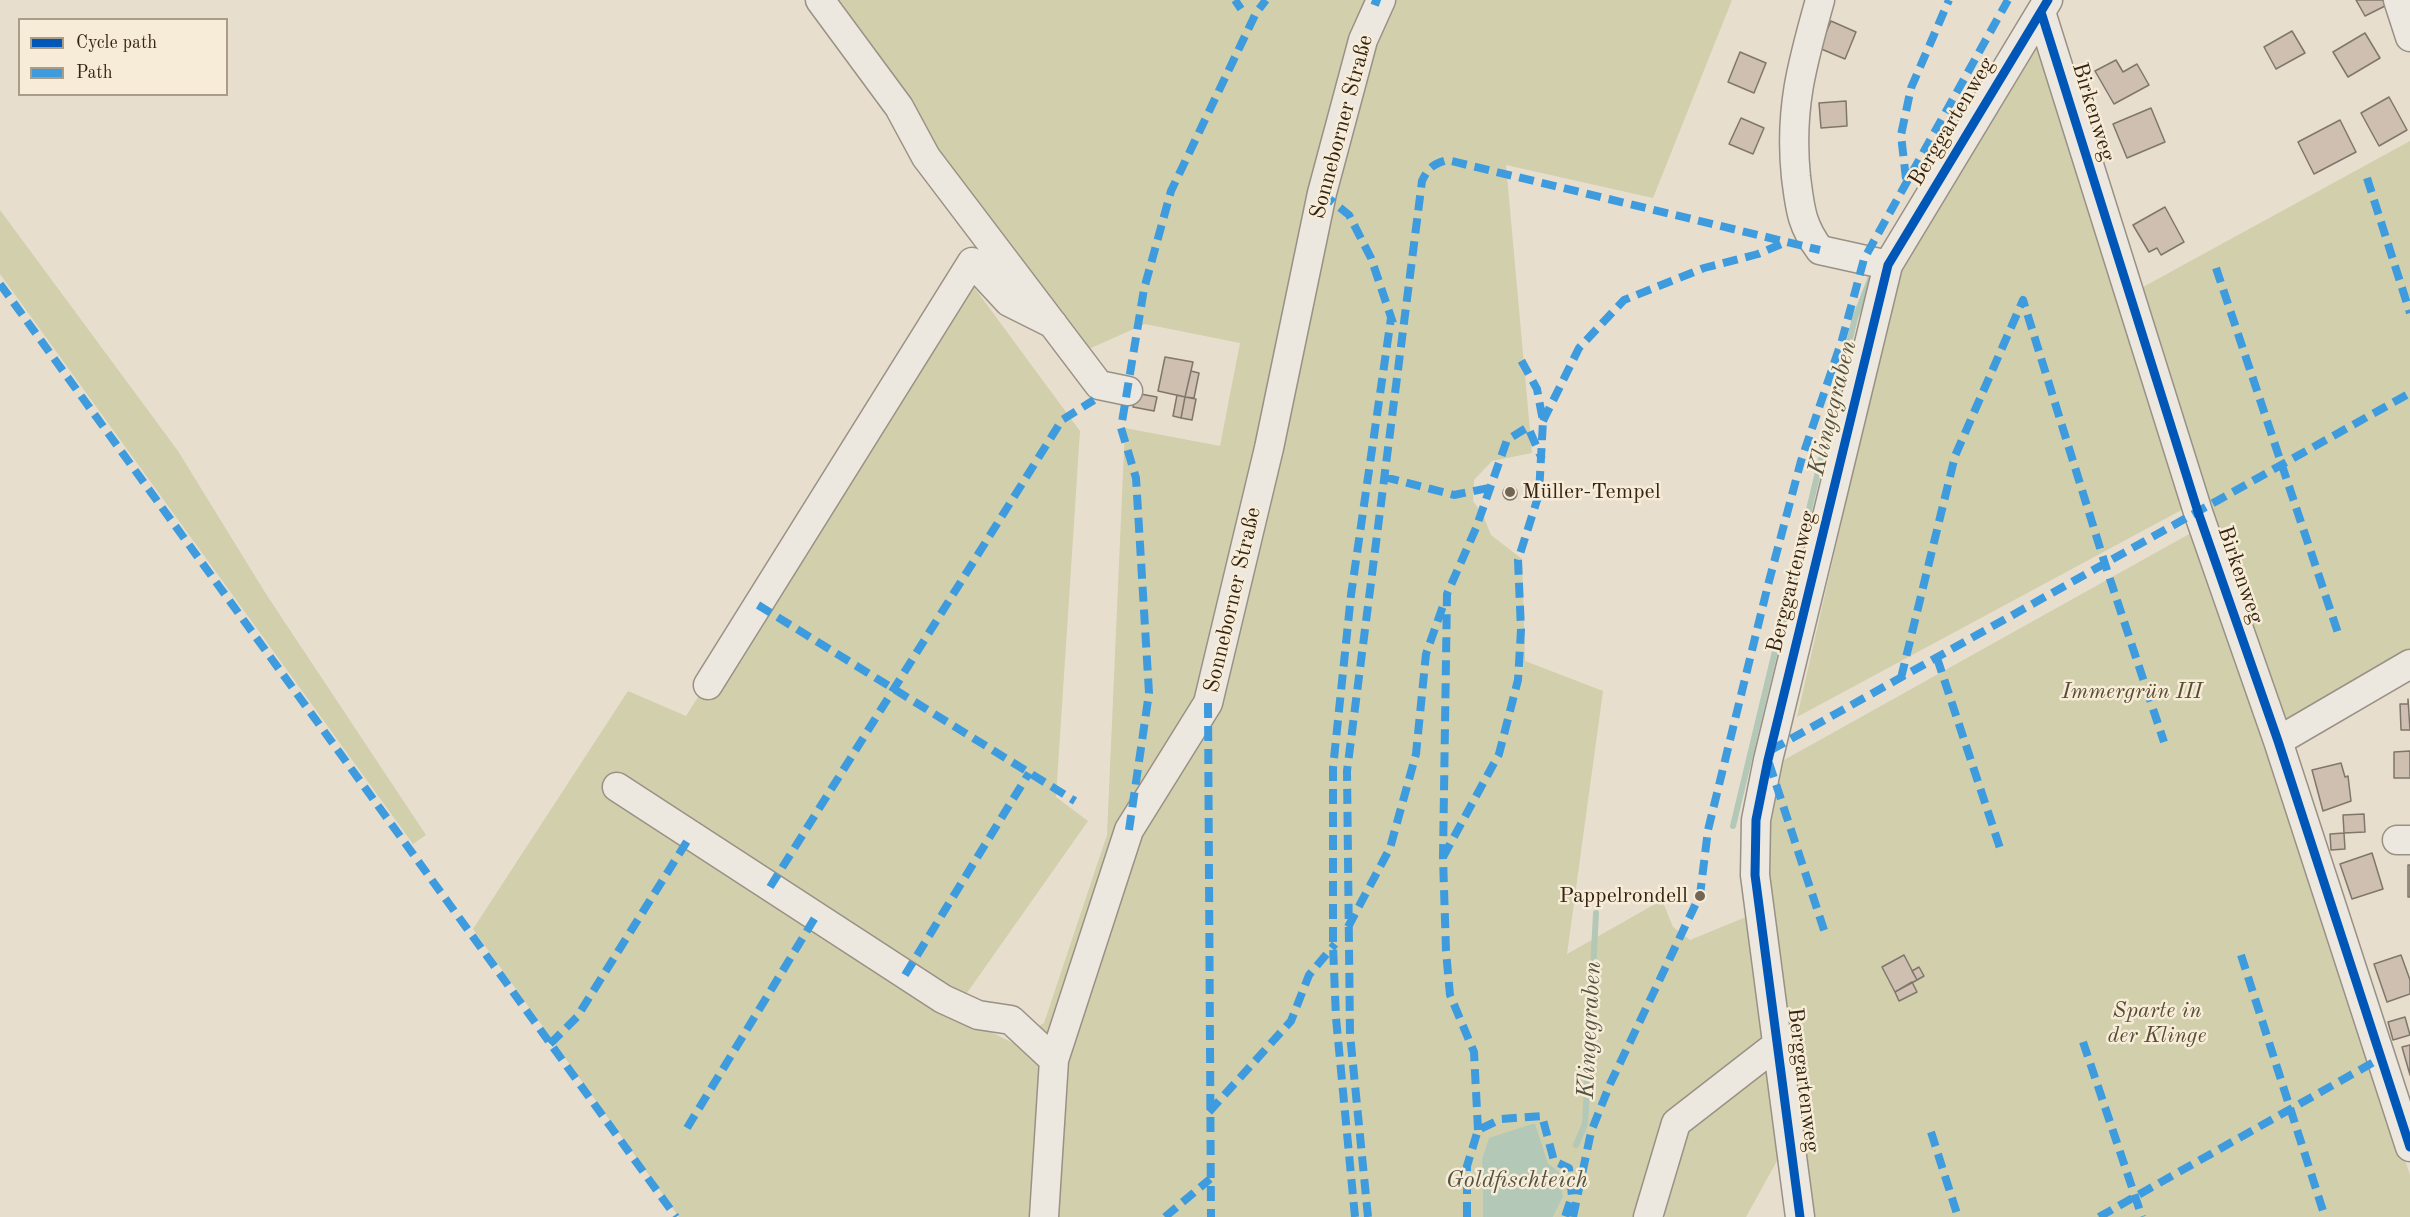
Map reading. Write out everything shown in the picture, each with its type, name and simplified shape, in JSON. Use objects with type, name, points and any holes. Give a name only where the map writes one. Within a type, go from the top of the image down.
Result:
[{"type":"street","points":[[820,0],[899,107],[926,157],[1099,385],[1128,391]]},
{"type":"street","name":"Sonneborner Straße","points":[[1044,1217],[1054,1060],[1129,830],[1208,703],[1269,448],[1322,193],[1363,40],[1381,0]]},
{"type":"street","points":[[1820,0],[1799,78],[1793,115],[1794,156],[1806,230],[1820,250],[1888,266]]},
{"type":"street","points":[[2398,0],[2410,36]]},
{"type":"street","name":"Berggartenweg","points":[[1800,1217],[1779,1043],[1755,875],[1756,820],[1888,266],[2044,6]]},
{"type":"street","name":"Birkenweg","points":[[2044,6],[2198,512],[2278,741],[2410,1147]]},
{"type":"street","points":[[708,685],[972,262],[1009,302],[1053,324]]},
{"type":"street","points":[[2278,741],[2410,664]]},
{"type":"street","points":[[617,787],[943,999],[978,1016],[1011,1020],[1054,1060]]},
{"type":"street","points":[[1648,1217],[1676,1123],[1779,1043]]},
{"type":"green space","points":[[833,0],[1732,0],[1653,198],[1506,165],[1532,453],[1492,461],[1474,480],[1473,501],[1483,515],[1491,535],[1522,559],[1525,661],[1603,691],[1567,954],[1662,900],[1673,927],[1690,940],[1746,917],[1778,1159],[1746,1217],[1665,1217],[1664,1214],[1651,1217],[1553,1217],[1563,1197],[1559,1172],[1548,1163],[1535,1123],[1489,1139],[1482,1159],[1483,1217],[679,1217],[473,929],[628,691],[686,716],[965,275],[1080,431],[1056,797],[1088,821],[962,1000],[939,1006],[1013,1043],[1044,1023],[1107,835],[1125,428],[1220,446],[1240,343],[1145,324],[1082,352]]},
{"type":"green space","points":[[2037,48],[2187,507],[1797,717],[1897,278]]},
{"type":"green space","points":[[2410,141],[2410,655],[2282,728],[2143,287]]},
{"type":"green space","points":[[0,210],[178,451],[266,594],[426,835],[413,844],[0,274]]},
{"type":"green space","name":"Sparte in der Klinge","points":[[2191,533],[2268,742],[2410,1175],[2410,1217],[1809,1217],[1765,834],[1784,760]]},
{"type":"water","name":"Goldfischteich","points":[[1535,1123],[1548,1163],[1559,1172],[1563,1197],[1553,1217],[1483,1217],[1482,1159],[1489,1138]]},
{"type":"building","points":[[2356,0],[2383,0],[2385,6],[2365,16]]},
{"type":"building","points":[[1831,21],[1856,32],[1845,59],[1819,48]]},
{"type":"building","points":[[2292,31],[2305,53],[2276,69],[2264,47]]},
{"type":"building","points":[[2365,33],[2380,58],[2348,77],[2333,52]]},
{"type":"building","points":[[1740,52],[1766,63],[1754,93],[1728,82]]},
{"type":"building","points":[[2116,60],[2123,72],[2137,64],[2149,85],[2114,104],[2095,71]]},
{"type":"building","points":[[2389,97],[2407,130],[2379,146],[2361,113]]},
{"type":"building","points":[[1846,101],[1847,126],[1821,128],[1819,103]]},
{"type":"building","points":[[2151,108],[2165,142],[2127,158],[2113,124]]},
{"type":"building","points":[[1741,118],[1764,128],[1753,154],[1729,144]]},
{"type":"building","points":[[2340,120],[2356,152],[2314,174],[2298,142]]},
{"type":"building","points":[[2165,207],[2184,242],[2161,255],[2157,248],[2149,252],[2133,225]]},
{"type":"building","points":[[1165,357],[1193,362],[1185,397],[1158,391]]},
{"type":"building","points":[[1191,371],[1199,373],[1194,398],[1185,397]]},
{"type":"building","points":[[1135,393],[1157,397],[1154,411],[1133,407]]},
{"type":"building","points":[[1177,395],[1185,397],[1181,418],[1173,416]]},
{"type":"building","points":[[1185,397],[1196,399],[1192,420],[1181,418]]},
{"type":"building","name":"Müller-Tempel","points":[[1507,486],[1513,486],[1517,493],[1513,500],[1507,500],[1503,496],[1503,490]]},
{"type":"building","points":[[2408,699],[2410,730],[2401,730],[2400,704],[2408,704]]},
{"type":"building","points":[[2410,751],[2410,778],[2394,778],[2394,752]]},
{"type":"building","points":[[2341,763],[2345,777],[2348,776],[2351,801],[2323,811],[2312,770]]},
{"type":"building","points":[[2364,814],[2365,832],[2344,833],[2343,815]]},
{"type":"building","points":[[2344,833],[2345,849],[2331,850],[2330,834]]},
{"type":"building","points":[[2372,853],[2383,889],[2352,899],[2340,864]]},
{"type":"building","points":[[2408,865],[2410,865],[2410,897],[2408,897]]},
{"type":"building","points":[[1904,955],[1917,980],[1895,992],[1882,967]]},
{"type":"building","points":[[2401,955],[2410,980],[2410,994],[2387,1002],[2374,964]]},
{"type":"building","points":[[1919,967],[1924,976],[1917,980],[1912,971]]},
{"type":"building","points":[[1912,982],[1917,992],[1899,1001],[1895,992]]},
{"type":"building","points":[[2405,1017],[2410,1035],[2393,1040],[2388,1022]]},
{"type":"building","points":[[2410,1045],[2410,1075],[2402,1047]]},
{"type":"waterway","name":"Klingegraben","points":[[1733,826],[1855,318],[1871,277]]},
{"type":"waterway","name":"Klingegraben","points":[[1576,1145],[1585,1124],[1596,913]]},
{"type":"marked path","points":[[1235,0],[1241,9]]},
{"type":"marked path","points":[[1129,830],[1149,693],[1136,478],[1121,428],[1144,289],[1171,191],[1256,13],[1266,0]]},
{"type":"marked path","points":[[1372,0],[1380,3]]},
{"type":"marked path","points":[[1906,179],[1901,135],[1911,88],[1949,0]]},
{"type":"marked path","points":[[1573,1217],[1591,1132],[1610,1084],[1700,895],[1708,830],[1768,585],[1801,461],[1842,340],[1864,259],[2008,0]]},
{"type":"marked path","points":[[1368,1217],[1350,1034],[1347,771],[1422,181],[1432,167],[1447,160],[1820,250]]},
{"type":"marked path","points":[[2367,178],[2410,313]]},
{"type":"marked path","points":[[1322,193],[1349,215],[1371,258],[1393,323]]},
{"type":"marked path","points":[[1543,421],[1579,348],[1624,300],[1704,268],[1758,254],[1786,242]]},
{"type":"marked path","points":[[2216,268],[2338,633]]},
{"type":"marked path","points":[[0,284],[676,1217]]},
{"type":"marked path","points":[[1901,678],[1955,456],[2023,300],[2105,564],[2164,742]]},
{"type":"marked path","points":[[1355,1217],[1336,1018],[1333,946],[1333,768],[1351,595],[1391,318]]},
{"type":"marked path","points":[[1443,857],[1499,754],[1518,680],[1521,630],[1518,560],[1539,494],[1543,421],[1537,389],[1521,360]]},
{"type":"marked path","points":[[1771,750],[2410,393]]},
{"type":"marked path","points":[[770,887],[1062,420],[1094,400]]},
{"type":"marked path","points":[[1478,1130],[1474,1052],[1450,995],[1446,951],[1443,857],[1447,594],[1476,528],[1507,440],[1528,427],[1542,459]]},
{"type":"marked path","points":[[1384,477],[1454,495],[1489,488]]},
{"type":"marked path","points":[[1348,927],[1390,848],[1416,754],[1426,654],[1444,603]]},
{"type":"marked path","points":[[758,605],[1075,801]]},
{"type":"marked path","points":[[1937,658],[2002,854]]},
{"type":"marked path","points":[[1208,703],[1211,1217]]},
{"type":"marked path","points":[[1769,763],[1825,933]]},
{"type":"marked path","points":[[905,975],[1029,773]]},
{"type":"marked path","points":[[550,1044],[577,1017],[691,835]]},
{"type":"marked path","points":[[687,1128],[816,916]]},
{"type":"marked path","points":[[1209,1112],[1291,1021],[1309,975],[1335,944]]},
{"type":"marked path","points":[[2241,955],[2325,1217]]},
{"type":"marked path","points":[[2083,1042],[2142,1217]]},
{"type":"marked path","points":[[2099,1217],[2381,1058]]},
{"type":"marked path","points":[[1467,1217],[1467,1166],[1478,1130],[1501,1119],[1542,1116],[1554,1161],[1569,1168],[1572,1196],[1565,1217]]},
{"type":"marked path","points":[[1931,1132],[1958,1217]]},
{"type":"marked path","points":[[1165,1217],[1210,1179]]},
{"type":"cycle path","points":[[1800,1217],[1755,875],[1756,820],[1768,760],[1888,265],[2048,0]]},
{"type":"cycle path","points":[[2041,12],[2198,512],[2278,741],[2410,1147]]},
{"type":"place","name":"Müller-Tempel","points":[[1510,492]]},
{"type":"place","name":"Pappelrondell","points":[[1700,896]]},
{"type":"park label","name":"Immergrün III","points":[[2132,692]]}]
